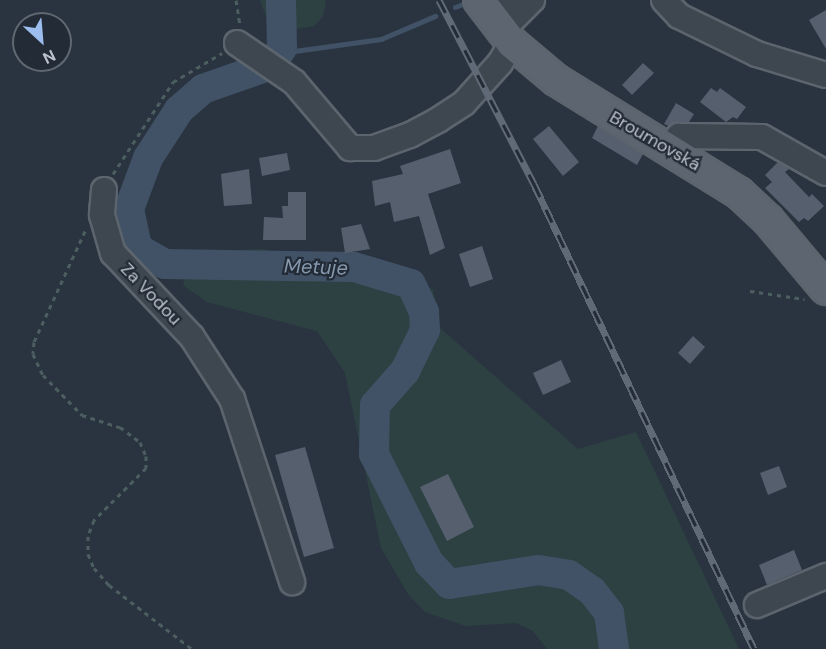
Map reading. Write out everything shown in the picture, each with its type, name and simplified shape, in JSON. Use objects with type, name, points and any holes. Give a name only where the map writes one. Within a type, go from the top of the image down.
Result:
[{"type":"main road","name":"Broumovská","points":[[479,0],[513,17],[581,96],[669,147],[739,193],[768,220],[817,294]]},
{"type":"street","points":[[663,0],[679,16],[757,54],[826,75]]},
{"type":"street","points":[[247,49],[294,82],[350,148],[374,148],[410,135],[464,103],[500,63],[513,17]]},
{"type":"street","points":[[669,147],[679,136],[762,137],[826,173]]},
{"type":"street","name":"Za Vodou","points":[[104,190],[102,215],[113,253],[192,337],[232,399],[292,582]]},
{"type":"street","points":[[757,604],[826,576]]},
{"type":"path","points":[[104,190],[129,143],[173,82],[247,49],[240,28],[237,0]]},
{"type":"path","points":[[89,222],[34,342],[33,354],[43,375],[82,415],[120,427],[138,439],[146,456],[146,468],[94,520],[88,536],[88,554],[104,580],[192,649]]},
{"type":"path","points":[[750,291],[817,294]]},
{"type":"green space","points":[[260,0],[325,0],[326,2],[323,16],[314,26],[272,33]]},
{"type":"green space","points":[[261,249],[380,269],[433,289],[441,329],[578,449],[636,432],[739,649],[547,649],[533,631],[516,623],[466,626],[425,612],[408,594],[381,548],[345,373],[317,331],[207,302],[184,286],[181,253]]},
{"type":"building","points":[[826,10],[826,49],[809,20]]},
{"type":"building","points":[[643,63],[654,73],[632,95],[622,85]]},
{"type":"building","points":[[711,88],[717,92],[720,88],[746,107],[737,119],[733,117],[726,122],[700,102]]},
{"type":"building","points":[[676,103],[694,114],[689,122],[669,126],[664,124]]},
{"type":"building","points":[[549,126],[579,162],[563,176],[533,139]]},
{"type":"building","points":[[598,126],[643,154],[637,165],[592,138]]},
{"type":"building","points":[[450,149],[461,183],[428,194],[445,248],[430,255],[419,216],[394,222],[390,202],[375,206],[372,181],[403,174],[400,166]]},
{"type":"building","points":[[287,153],[290,170],[262,176],[259,158]]},
{"type":"building","points":[[778,162],[789,169],[785,172],[809,197],[812,194],[824,206],[808,221],[804,218],[799,222],[765,188],[772,182],[765,175]]},
{"type":"building","points":[[249,169],[252,204],[224,206],[221,174]]},
{"type":"building","points":[[288,192],[306,192],[306,240],[263,240],[264,217],[283,218],[282,206],[288,206]]},
{"type":"building","points":[[361,224],[370,249],[345,253],[341,228]]},
{"type":"building","points":[[482,246],[493,279],[470,287],[459,254]]},
{"type":"building","points":[[693,336],[705,347],[690,364],[678,353]]},
{"type":"building","points":[[561,360],[571,382],[543,395],[533,373]]},
{"type":"building","points":[[305,447],[334,548],[304,557],[275,455]]},
{"type":"building","points":[[779,466],[787,487],[768,495],[760,473]]},
{"type":"building","points":[[448,474],[474,527],[447,541],[420,487]]},
{"type":"building","points":[[794,550],[802,570],[767,585],[759,565]]},
{"type":"waterway","name":"Metuje","points":[[281,0],[282,48],[271,65],[203,89],[179,110],[148,158],[129,209],[137,248],[165,264],[354,267],[411,284],[424,312],[425,330],[405,371],[375,405],[374,454],[429,563],[449,584],[538,570],[569,575],[592,591],[609,613],[614,649]]},
{"type":"waterway","points":[[455,7],[463,4]]},
{"type":"waterway","points":[[280,53],[381,39],[435,16]]},
{"type":"railway","points":[[439,0],[534,184],[754,649]]}]
